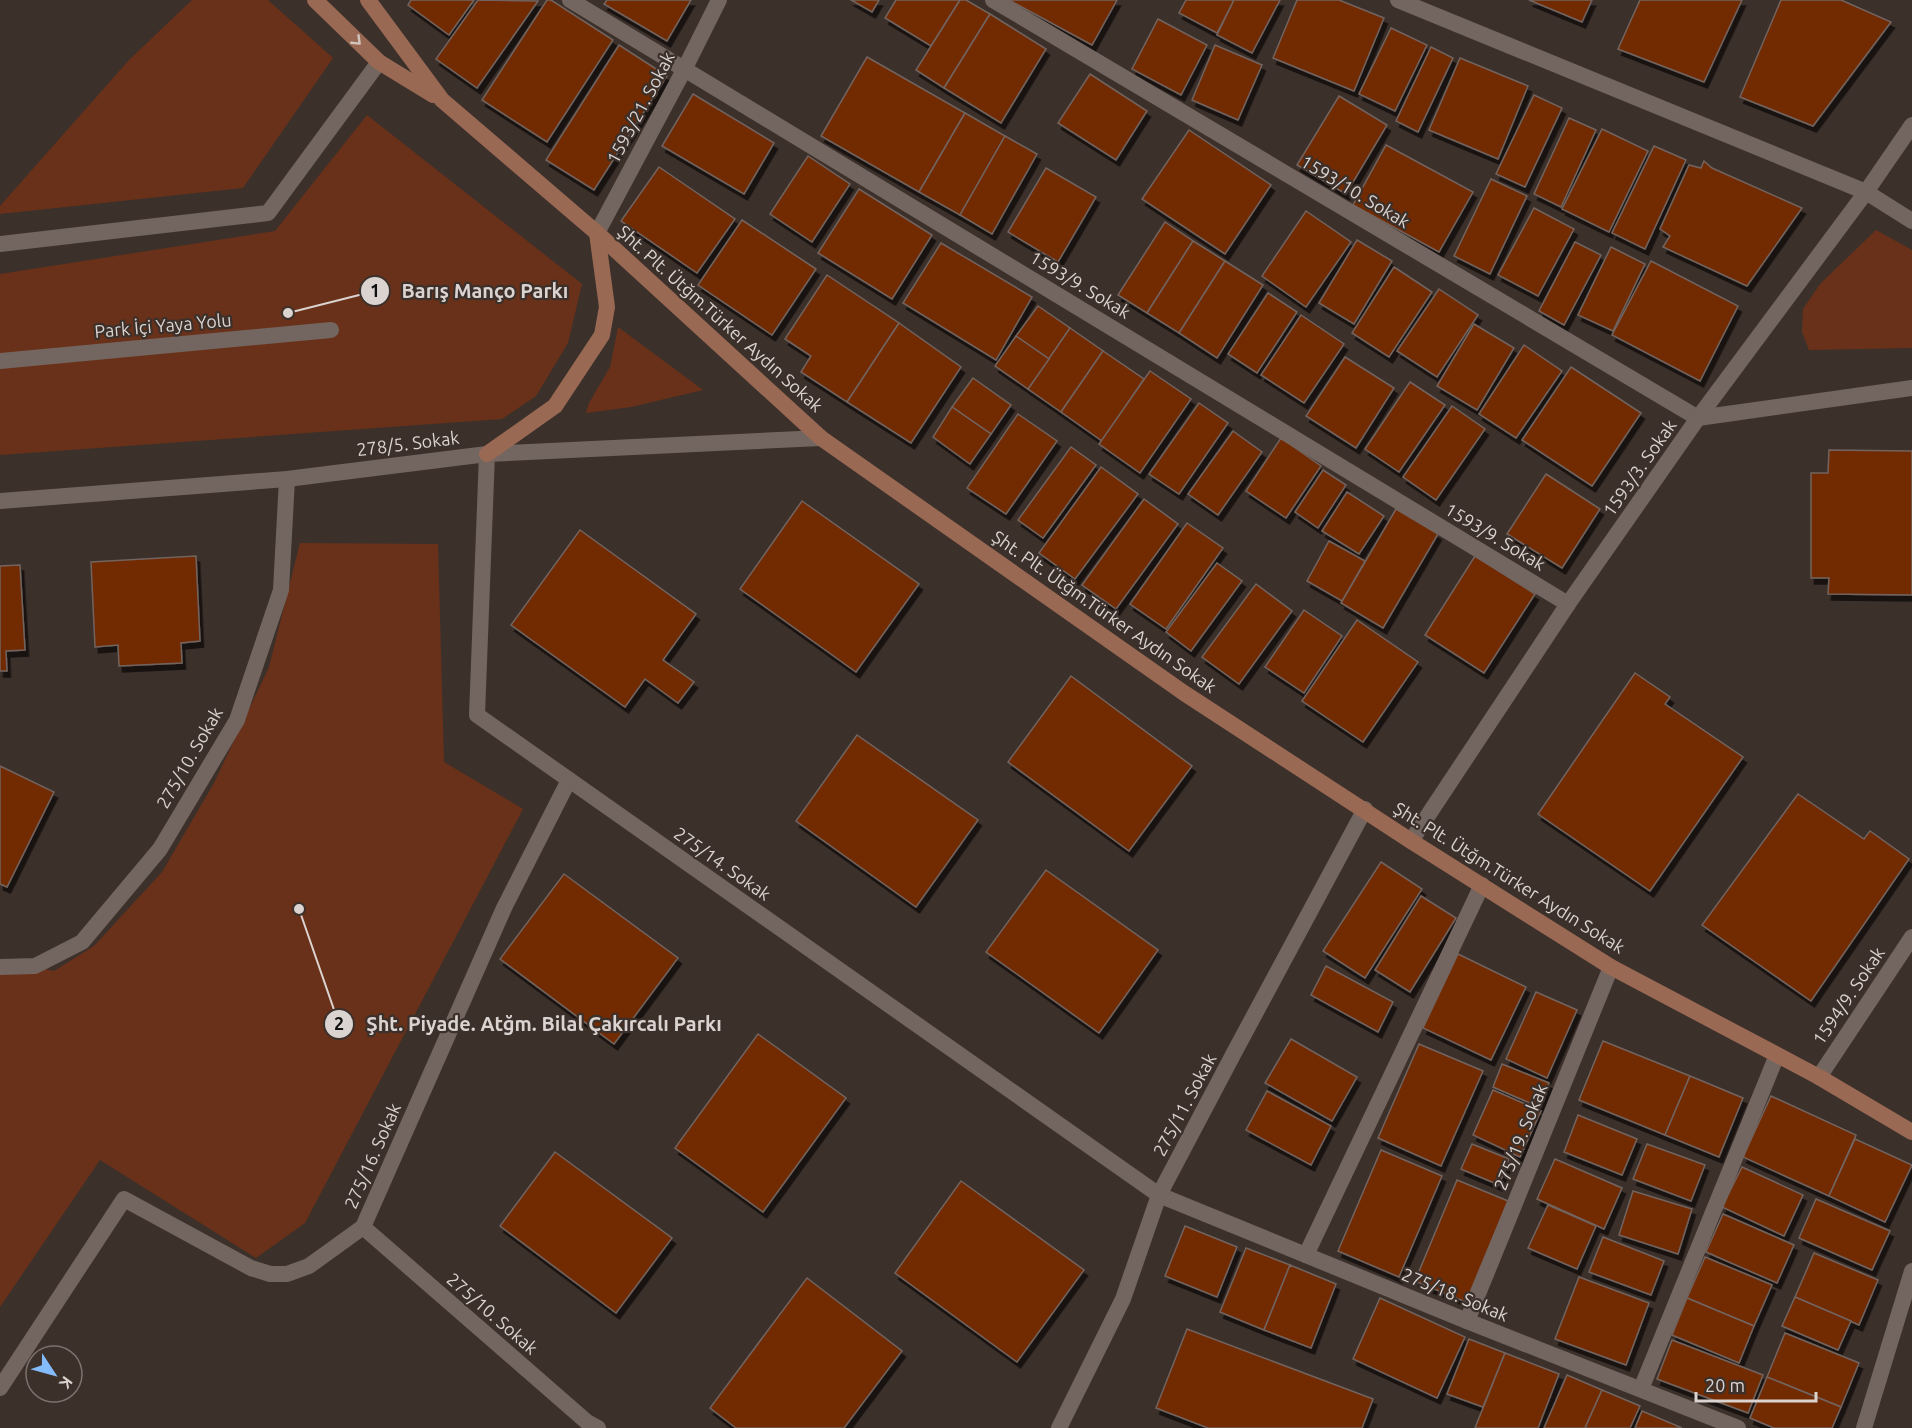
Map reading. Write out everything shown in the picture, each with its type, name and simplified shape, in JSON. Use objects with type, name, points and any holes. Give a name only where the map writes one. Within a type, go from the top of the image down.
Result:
[{"type":"main road","points":[[315,0],[379,62],[442,100]]},
{"type":"main road","name":"Şht. Plt. Ütğm.Türker Aydın Sokak","points":[[368,0],[442,100],[597,233],[821,438],[1184,693],[1411,841],[1611,967],[1819,1077],[1912,1132]]},
{"type":"main road","points":[[487,454],[555,406],[602,335],[607,307],[597,233]]},
{"type":"street","name":"1593/9. Sokak","points":[[570,0],[1568,604]]},
{"type":"street","name":"1593/21. Sokak","points":[[597,233],[719,0]]},
{"type":"street","name":"1593/10. Sokak","points":[[993,0],[1698,418]]},
{"type":"street","points":[[1398,0],[1866,192],[1912,221]]},
{"type":"street","points":[[0,244],[268,213],[379,62]]},
{"type":"street","name":"1593/3. Sokak","points":[[1411,841],[1568,604],[1698,418],[1866,192],[1912,125]]},
{"type":"street","name":"Park İçi Yaya Yolu","points":[[0,361],[330,330]]},
{"type":"street","points":[[1698,418],[1912,388]]},
{"type":"street","name":"278/5. Sokak","points":[[0,501],[286,478],[487,454],[821,438]]},
{"type":"street","name":"275/14. Sokak","points":[[487,454],[477,715],[1160,1195]]},
{"type":"street","name":"275/10. Sokak","points":[[0,967],[35,966],[82,942],[160,849],[237,720],[280,590],[286,478]]},
{"type":"street","name":"275/16. Sokak","points":[[0,1387],[124,1198],[251,1268],[270,1274],[287,1274],[309,1266],[363,1227],[504,908],[569,780]]},
{"type":"street","name":"275/11. Sokak","points":[[1059,1428],[1123,1299],[1160,1195],[1365,809]]},
{"type":"street","points":[[1306,1255],[1482,885]]},
{"type":"street","name":"1594/9. Sokak","points":[[1819,1077],[1912,937]]},
{"type":"street","name":"275/19. Sokak","points":[[1467,1321],[1611,967]]},
{"type":"street","points":[[1641,1389],[1777,1055]]},
{"type":"street","name":"275/18. Sokak","points":[[1160,1195],[1467,1321],[1738,1428]]},
{"type":"street","name":"275/10. Sokak","points":[[363,1227],[589,1426]]},
{"type":"street","points":[[1864,1428],[1912,1271]]},
{"type":"shaded area","points":[[192,0],[268,0],[333,58],[243,188],[0,214],[0,206],[129,60]]},
{"type":"shaded area","points":[[367,115],[582,284],[568,343],[536,396],[502,419],[0,455],[0,274],[275,231]]},
{"type":"shaded area","points":[[1876,230],[1912,250],[1912,348],[1809,350],[1802,332],[1803,309],[1820,284]]},
{"type":"shaded area","points":[[618,327],[703,390],[631,407],[586,413],[589,403],[610,367]]},
{"type":"shaded area","points":[[300,543],[438,544],[444,762],[523,809],[305,1223],[256,1258],[100,1160],[0,1307],[0,964],[26,965],[54,971],[94,946],[162,872],[214,783],[269,667]]},
{"type":"building","points":[[411,0],[474,0],[449,35],[408,5]]},
{"type":"building","points":[[478,0],[538,1],[477,88],[436,59]]},
{"type":"building","points":[[547,0],[551,0],[613,40],[547,142],[482,100]]},
{"type":"building","points":[[607,0],[691,0],[667,41],[604,4]]},
{"type":"building","points":[[851,0],[879,0],[872,12]]},
{"type":"building","points":[[896,0],[960,0],[931,46],[885,18]]},
{"type":"building","points":[[960,0],[966,0],[990,14],[944,88],[916,70]]},
{"type":"building","points":[[1009,0],[1117,0],[1092,45]]},
{"type":"building","points":[[1186,0],[1234,0],[1217,33],[1179,13]]},
{"type":"building","points":[[1234,0],[1280,0],[1252,53],[1217,35]]},
{"type":"building","points":[[1297,0],[1339,0],[1384,18],[1354,91],[1273,58]]},
{"type":"building","points":[[1529,0],[1592,0],[1582,22]]},
{"type":"building","points":[[1640,0],[1742,0],[1704,82],[1618,49]]},
{"type":"building","points":[[1781,0],[1841,0],[1891,22],[1813,126],[1740,97]]},
{"type":"building","points":[[990,14],[1046,49],[1001,123],[944,88]]},
{"type":"building","points":[[1158,19],[1207,45],[1181,95],[1132,69]]},
{"type":"building","points":[[1391,28],[1427,45],[1395,111],[1359,94]]},
{"type":"building","points":[[619,45],[667,76],[594,190],[546,160]]},
{"type":"building","points":[[1215,45],[1262,65],[1238,120],[1192,100]]},
{"type":"building","points":[[1431,47],[1453,58],[1418,132],[1396,121]]},
{"type":"building","points":[[867,57],[965,113],[919,192],[821,136]]},
{"type":"building","points":[[1460,58],[1528,86],[1498,159],[1429,130]]},
{"type":"building","points":[[1090,74],[1147,111],[1116,160],[1058,123]]},
{"type":"building","points":[[693,94],[774,143],[744,194],[662,146]]},
{"type":"building","points":[[1534,95],[1562,108],[1525,187],[1496,174]]},
{"type":"building","points":[[1339,96],[1387,125],[1346,194],[1297,165]]},
{"type":"building","points":[[965,113],[1005,136],[960,215],[919,192]]},
{"type":"building","points":[[1569,118],[1596,130],[1561,207],[1534,194]]},
{"type":"building","points":[[1602,129],[1648,151],[1609,232],[1562,209]]},
{"type":"building","points":[[1189,130],[1271,185],[1225,254],[1142,199]]},
{"type":"building","points":[[1005,136],[1037,154],[992,234],[960,215]]},
{"type":"building","points":[[1386,145],[1473,192],[1439,252],[1353,205]]},
{"type":"building","points":[[1654,146],[1686,160],[1645,249],[1612,233]]},
{"type":"building","points":[[808,156],[850,184],[812,242],[770,214]]},
{"type":"building","points":[[1704,161],[1712,168],[1802,208],[1747,286],[1663,247],[1670,236],[1660,229],[1689,165],[1701,168]]},
{"type":"building","points":[[659,167],[735,219],[697,273],[621,221]]},
{"type":"building","points":[[1046,168],[1096,197],[1058,262],[1008,232]]},
{"type":"building","points":[[1491,179],[1527,196],[1490,274],[1454,256]]},
{"type":"building","points":[[859,189],[932,235],[892,299],[818,253]]},
{"type":"building","points":[[1534,208],[1574,229],[1538,296],[1498,275]]},
{"type":"building","points":[[1306,211],[1351,242],[1306,307],[1262,276]]},
{"type":"building","points":[[742,220],[816,269],[772,335],[698,285]]},
{"type":"building","points":[[1165,222],[1193,241],[1147,313],[1118,295]]},
{"type":"building","points":[[1357,240],[1392,261],[1354,324],[1319,303]]},
{"type":"building","points":[[1193,241],[1225,261],[1179,333],[1147,313]]},
{"type":"building","points":[[1575,242],[1601,255],[1564,325],[1539,311]]},
{"type":"building","points":[[941,243],[1032,297],[996,360],[903,303]]},
{"type":"building","points":[[1611,247],[1645,264],[1613,331],[1578,315]]},
{"type":"building","points":[[1225,261],[1263,285],[1217,358],[1179,333]]},
{"type":"building","points":[[1651,261],[1738,306],[1700,381],[1612,335]]},
{"type":"building","points":[[1394,267],[1432,292],[1389,357],[1352,333]]},
{"type":"building","points":[[827,275],[899,323],[847,402],[801,372],[811,356],[785,339]]},
{"type":"building","points":[[1439,289],[1478,315],[1437,377],[1397,351]]},
{"type":"building","points":[[1268,293],[1297,312],[1257,373],[1228,354]]},
{"type":"building","points":[[1038,306],[1070,328],[1049,359],[1016,336]]},
{"type":"building","points":[[1301,315],[1344,344],[1304,403],[1261,375]]},
{"type":"building","points":[[899,323],[961,367],[911,443],[847,402]]},
{"type":"building","points":[[1474,324],[1514,348],[1477,410],[1437,386]]},
{"type":"building","points":[[1070,328],[1103,351],[1061,412],[1028,389]]},
{"type":"building","points":[[1016,336],[1049,359],[1028,389],[995,366]]},
{"type":"building","points":[[1524,345],[1562,371],[1516,438],[1479,414]]},
{"type":"building","points":[[1103,351],[1144,379],[1102,441],[1061,412]]},
{"type":"building","points":[[1345,357],[1394,388],[1356,448],[1306,416]]},
{"type":"building","points":[[1571,367],[1641,413],[1592,486],[1522,440]]},
{"type":"building","points":[[1150,371],[1191,399],[1140,473],[1099,444]]},
{"type":"building","points":[[973,378],[1011,405],[991,434],[952,407]]},
{"type":"building","points":[[1410,382],[1445,405],[1399,472],[1365,449]]},
{"type":"building","points":[[1199,403],[1228,423],[1179,494],[1149,474]]},
{"type":"building","points":[[1452,406],[1485,429],[1436,500],[1403,477]]},
{"type":"building","points":[[952,407],[991,434],[970,464],[933,437]]},
{"type":"building","points":[[1018,414],[1057,441],[1006,514],[967,488]]},
{"type":"building","points":[[1233,431],[1262,452],[1218,515],[1188,494]]},
{"type":"building","points":[[1281,438],[1321,466],[1286,518],[1246,491]]},
{"type":"building","points":[[1071,447],[1096,465],[1043,538],[1018,520]]},
{"type":"building","points":[[1829,450],[1912,451],[1912,595],[1828,594],[1829,578],[1811,578],[1811,473],[1828,473]]},
{"type":"building","points":[[1101,467],[1138,494],[1075,579],[1039,553]]},
{"type":"building","points":[[1323,470],[1346,485],[1318,528],[1295,512]]},
{"type":"building","points":[[1546,474],[1600,509],[1562,568],[1507,534]]},
{"type":"building","points":[[1347,492],[1384,516],[1359,554],[1322,531]]},
{"type":"building","points":[[1144,499],[1178,524],[1116,609],[1082,585]]},
{"type":"building","points":[[802,501],[919,584],[856,672],[740,589]]},
{"type":"building","points":[[1396,509],[1438,534],[1383,628],[1341,603]]},
{"type":"building","points":[[1187,523],[1223,548],[1166,629],[1130,604]]},
{"type":"building","points":[[580,530],[696,614],[663,660],[694,682],[678,703],[645,679],[625,707],[511,625]]},
{"type":"building","points":[[1329,541],[1365,561],[1342,601],[1307,581]]},
{"type":"building","points":[[196,556],[200,641],[181,643],[182,663],[119,666],[118,645],[95,647],[91,562]]},
{"type":"building","points":[[1475,556],[1535,594],[1484,673],[1425,635]]},
{"type":"building","points":[[1217,563],[1242,581],[1191,651],[1166,632]]},
{"type":"building","points":[[20,565],[25,650],[6,651],[7,671],[0,671],[0,566]]},
{"type":"building","points":[[1256,584],[1292,611],[1239,684],[1202,657]]},
{"type":"building","points":[[1304,610],[1342,636],[1304,693],[1265,667]]},
{"type":"building","points":[[1357,620],[1418,662],[1363,742],[1302,701]]},
{"type":"building","points":[[1635,673],[1670,697],[1665,704],[1743,757],[1650,891],[1538,814]]},
{"type":"building","points":[[1071,676],[1192,766],[1129,851],[1008,762]]},
{"type":"building","points":[[857,735],[978,820],[916,907],[796,821]]},
{"type":"building","points":[[0,766],[54,792],[7,887],[0,884]]},
{"type":"building","points":[[1798,794],[1864,839],[1870,831],[1909,859],[1811,1001],[1702,925]]},
{"type":"building","points":[[1381,862],[1422,889],[1365,978],[1323,951]]},
{"type":"building","points":[[1046,870],[1158,950],[1099,1033],[986,952]]},
{"type":"building","points":[[564,874],[678,958],[614,1044],[500,959]]},
{"type":"building","points":[[1421,896],[1456,918],[1410,992],[1375,970]]},
{"type":"building","points":[[1458,954],[1526,987],[1491,1060],[1423,1028]]},
{"type":"building","points":[[1326,966],[1393,1002],[1378,1032],[1311,995]]},
{"type":"building","points":[[1536,992],[1577,1010],[1547,1078],[1506,1059]]},
{"type":"building","points":[[758,1034],[846,1098],[763,1212],[675,1148]]},
{"type":"building","points":[[1291,1039],[1357,1077],[1332,1121],[1265,1083]]},
{"type":"building","points":[[1603,1041],[1690,1076],[1665,1135],[1579,1100]]},
{"type":"building","points":[[1419,1044],[1483,1071],[1441,1166],[1378,1138]]},
{"type":"building","points":[[1502,1064],[1549,1083],[1539,1107],[1493,1087]]},
{"type":"building","points":[[1690,1076],[1743,1098],[1719,1157],[1665,1135]]},
{"type":"building","points":[[1493,1090],[1541,1111],[1520,1157],[1473,1135]]},
{"type":"building","points":[[1267,1091],[1331,1126],[1311,1165],[1246,1130]]},
{"type":"building","points":[[1771,1096],[1856,1135],[1829,1196],[1743,1157]]},
{"type":"building","points":[[1578,1115],[1637,1139],[1622,1175],[1564,1152]]},
{"type":"building","points":[[1855,1139],[1912,1165],[1885,1222],[1829,1196]]},
{"type":"building","points":[[1472,1144],[1509,1159],[1499,1185],[1461,1169]]},
{"type":"building","points":[[1647,1144],[1705,1165],[1691,1201],[1633,1179]]},
{"type":"building","points":[[1381,1150],[1442,1176],[1399,1277],[1338,1251]]},
{"type":"building","points":[[555,1152],[672,1238],[616,1313],[500,1226]]},
{"type":"building","points":[[1555,1159],[1622,1188],[1604,1229],[1537,1199]]},
{"type":"building","points":[[1742,1167],[1803,1195],[1784,1236],[1722,1207]]},
{"type":"building","points":[[1457,1180],[1508,1201],[1466,1302],[1415,1281]]},
{"type":"building","points":[[961,1181],[1084,1270],[1017,1362],[895,1273]]},
{"type":"building","points":[[1633,1191],[1692,1209],[1678,1254],[1619,1235]]},
{"type":"building","points":[[1816,1199],[1890,1231],[1872,1270],[1799,1238]]},
{"type":"building","points":[[1548,1205],[1596,1226],[1577,1269],[1528,1248]]},
{"type":"building","points":[[1723,1214],[1794,1245],[1777,1283],[1706,1252]]},
{"type":"building","points":[[1185,1226],[1237,1247],[1217,1297],[1165,1276]]},
{"type":"building","points":[[1603,1237],[1664,1261],[1651,1295],[1589,1272]]},
{"type":"building","points":[[1246,1248],[1290,1265],[1264,1330],[1220,1312]]},
{"type":"building","points":[[1814,1253],[1878,1280],[1859,1325],[1795,1297]]},
{"type":"building","points":[[1705,1257],[1772,1285],[1754,1326],[1687,1298]]},
{"type":"building","points":[[1290,1265],[1336,1284],[1311,1348],[1264,1330]]},
{"type":"building","points":[[1579,1277],[1649,1303],[1626,1365],[1555,1339]]},
{"type":"building","points":[[807,1278],[902,1351],[844,1428],[736,1428],[710,1408]]},
{"type":"building","points":[[1795,1297],[1851,1321],[1838,1350],[1782,1326]]},
{"type":"building","points":[[1380,1298],[1465,1337],[1437,1398],[1353,1359]]},
{"type":"building","points":[[1687,1298],[1754,1326],[1739,1363],[1672,1335]]},
{"type":"building","points":[[1187,1329],[1373,1399],[1362,1428],[1208,1428],[1156,1408]]},
{"type":"building","points":[[1785,1333],[1859,1363],[1841,1407],[1767,1377]]},
{"type":"building","points":[[1469,1339],[1505,1353],[1483,1407],[1447,1394]]},
{"type":"building","points":[[1672,1340],[1763,1375],[1748,1413],[1657,1379]]},
{"type":"building","points":[[1505,1353],[1559,1374],[1538,1428],[1475,1428]]},
{"type":"building","points":[[1567,1375],[1602,1390],[1585,1428],[1544,1428]]},
{"type":"building","points":[[1767,1377],[1841,1407],[1832,1428],[1774,1428],[1750,1418]]},
{"type":"building","points":[[1602,1390],[1640,1406],[1630,1428],[1585,1428]]},
{"type":"building","points":[[1642,1411],[1682,1428],[1635,1428]]},
{"type":"place","name":"Barış Manço Parkı","points":[[288,313]]},
{"type":"place","name":"Şht. Piyade. Atğm. Bilal Çakırcalı Parkı","points":[[299,909]]}]
